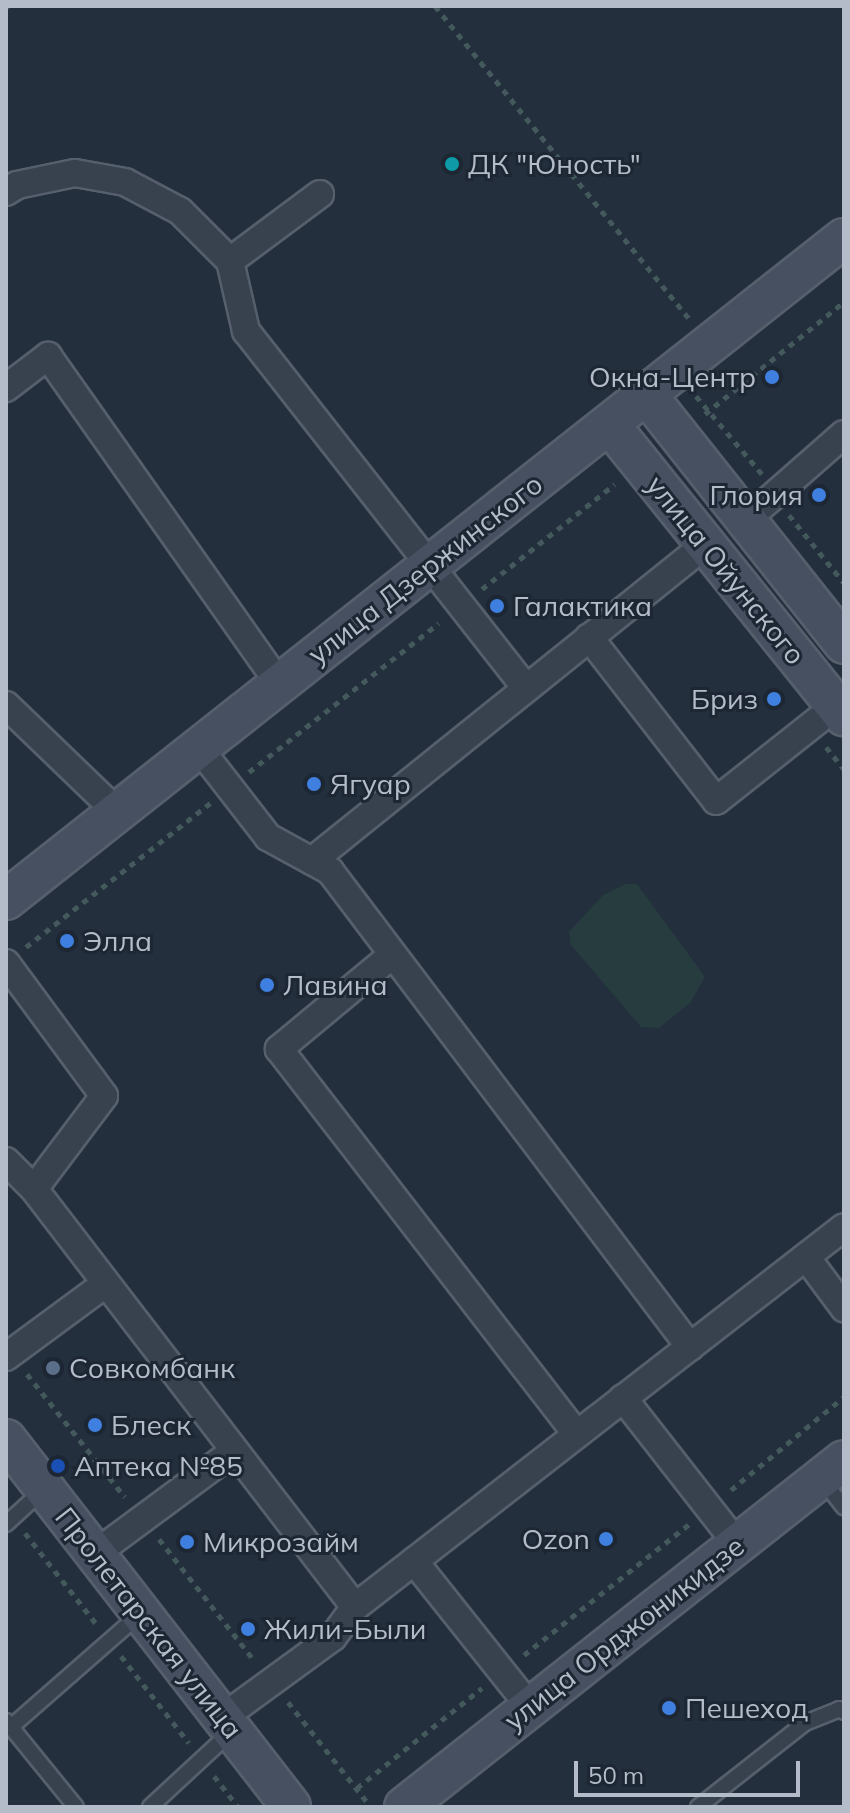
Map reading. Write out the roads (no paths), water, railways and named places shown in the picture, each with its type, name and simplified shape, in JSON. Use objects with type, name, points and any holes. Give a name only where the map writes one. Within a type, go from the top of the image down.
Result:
[{"type":"street","points":[[6,192],[17,185],[75,173],[125,182],[180,211],[230,261],[246,331],[459,608],[526,688]]},
{"type":"street","points":[[230,261],[320,194]]},
{"type":"street","name":"улица Дзержинского","points":[[6,900],[676,370],[842,244]]},
{"type":"street","points":[[6,388],[48,356],[279,684]]},
{"type":"street","name":"улица Ойунского","points":[[646,394],[679,434],[760,507],[844,644]]},
{"type":"street","name":"улица Ойунского","points":[[609,424],[840,711]]},
{"type":"street","points":[[760,507],[844,434]]},
{"type":"street","points":[[312,861],[706,544]]},
{"type":"street","points":[[589,637],[716,801],[840,711]]},
{"type":"street","points":[[6,705],[117,812]]},
{"type":"street","points":[[199,748],[268,837],[330,871],[391,956],[690,1347]]},
{"type":"street","points":[[391,956],[279,1049],[577,1434]]},
{"type":"street","points":[[6,963],[104,1096],[34,1189]]},
{"type":"street","points":[[6,1161],[34,1189],[355,1607]]},
{"type":"street","points":[[227,1724],[271,1682],[333,1637],[355,1607],[844,1227]]},
{"type":"street","points":[[806,1257],[844,1308]]},
{"type":"street","points":[[8,1355],[105,1284]]},
{"type":"street","points":[[623,1398],[737,1544]]},
{"type":"street","name":"Пролетарская улица","points":[[6,1439],[291,1807]]},
{"type":"street","points":[[95,1554],[233,1452]]},
{"type":"street","name":"улица Орджоникидзе","points":[[404,1807],[737,1544],[836,1482]]},
{"type":"street","points":[[414,1561],[530,1707]]},
{"type":"lane","points":[[6,1524],[44,1489]]},
{"type":"lane","points":[[76,1807],[8,1724],[141,1613]]},
{"type":"lane","points":[[698,1807],[805,1723],[839,1709],[844,1712]]},
{"type":"lane","points":[[150,1807],[227,1724]]},
{"type":"place","name":"ДК \"Юность\"","points":[[452,164]]},
{"type":"place","name":"Окна-Центр","points":[[772,377]]},
{"type":"place","name":"Глория","points":[[819,495]]},
{"type":"place","name":"Галактика","points":[[497,606]]},
{"type":"place","name":"Бриз","points":[[774,699]]},
{"type":"place","name":"Ягуар","points":[[314,784]]},
{"type":"place","name":"Элла","points":[[67,941]]},
{"type":"place","name":"Лавина","points":[[267,985]]},
{"type":"place","name":"Совкомбанк","points":[[53,1368]]},
{"type":"place","name":"Блеск","points":[[95,1425]]},
{"type":"place","name":"Аптека №85","points":[[58,1466]]},
{"type":"place","name":"Ozon","points":[[606,1539]]},
{"type":"place","name":"Микрозайм","points":[[187,1542]]},
{"type":"place","name":"Жили-Были","points":[[248,1629]]},
{"type":"place","name":"Пешеход","points":[[669,1708]]}]
